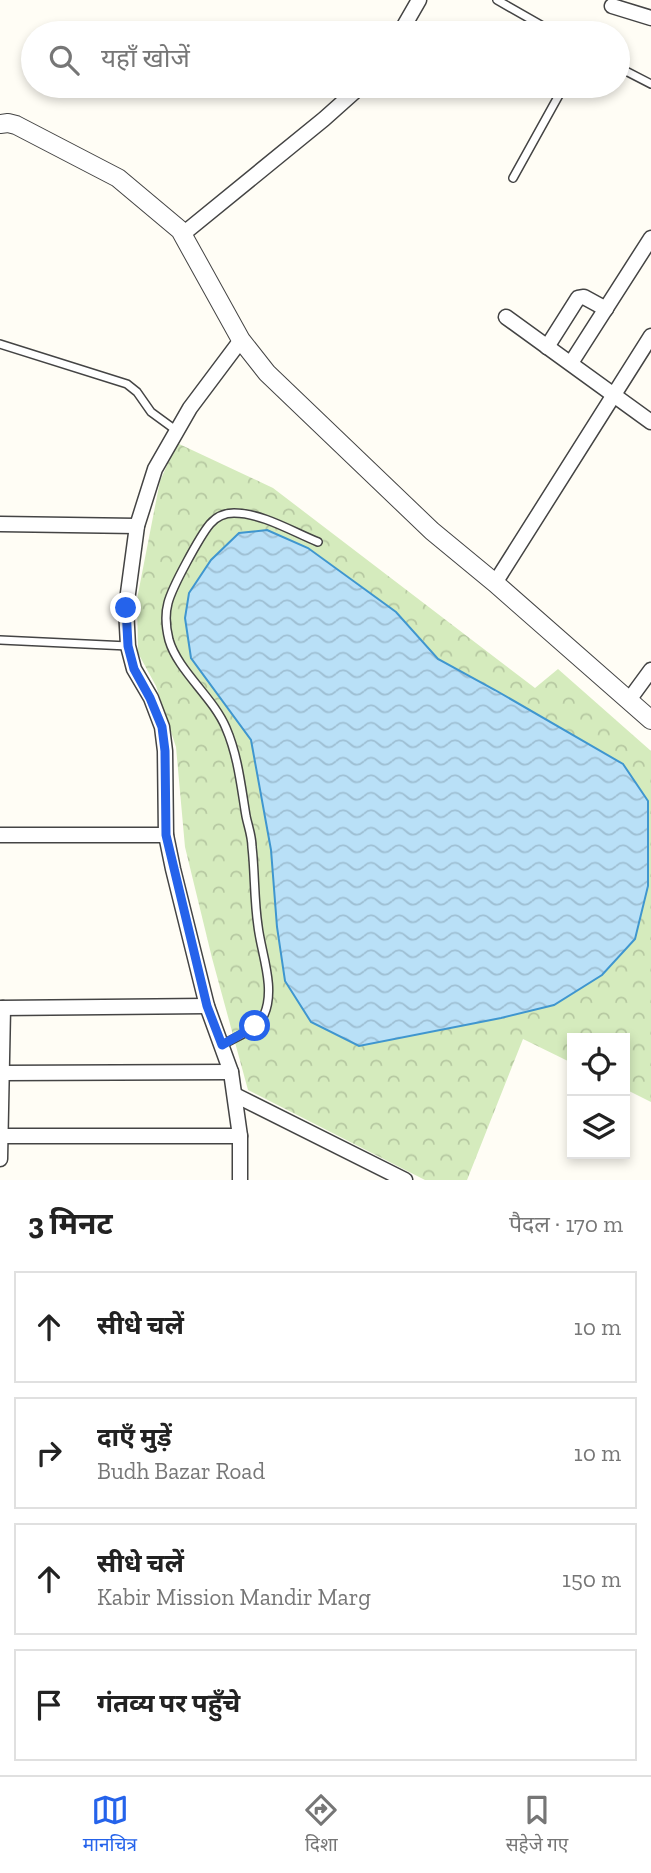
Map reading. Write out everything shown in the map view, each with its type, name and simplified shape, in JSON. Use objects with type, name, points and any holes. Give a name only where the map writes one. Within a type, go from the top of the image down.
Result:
[{"type":"street","points":[[407,21],[419,0]]},
{"type":"street","points":[[612,6],[651,18]]},
{"type":"street","points":[[183,234],[348,98]]},
{"type":"street","points":[[3,121],[118,178],[183,234],[241,340],[267,373],[432,531],[651,720]]},
{"type":"street","points":[[571,363],[651,238]]},
{"type":"street","points":[[547,347],[578,298],[584,297],[606,309]]},
{"type":"street","points":[[506,317],[651,422]]},
{"type":"street","points":[[495,583],[651,336]]},
{"type":"street","points":[[240,1180],[240,1136],[232,1072],[207,1006],[166,835],[165,751],[162,727],[134,669],[128,646],[126,608],[137,526],[155,468],[190,408],[241,340]]},
{"type":"street","points":[[0,524],[137,526]]},
{"type":"street","points":[[629,701],[651,670]]},
{"type":"street","points":[[0,835],[166,835]]},
{"type":"street","points":[[0,1159],[2,1008],[207,1006]]},
{"type":"street","points":[[2,1073],[232,1072]]},
{"type":"street","points":[[236,1095],[405,1180]]},
{"type":"street","points":[[1,1136],[240,1136]]},
{"type":"lane","points":[[497,0],[534,21]]},
{"type":"lane","points":[[630,73],[651,84]]},
{"type":"lane","points":[[513,178],[557,98]]},
{"type":"lane","points":[[0,344],[127,384],[137,392],[150,412],[177,431]]},
{"type":"lane","points":[[222,1045],[255,1026],[263,1017],[267,1005],[252,845],[233,745],[225,725],[170,642],[166,625],[168,604],[177,581],[202,537],[211,523],[221,516],[232,513],[252,515],[318,542]]},
{"type":"lane","points":[[0,640],[128,646]]},
{"type":"green space","points":[[177,443],[273,488],[535,688],[558,669],[651,751],[651,1102],[630,1092],[630,1033],[567,1033],[567,1061],[523,1039],[467,1180],[425,1180],[248,1090],[185,847],[176,747],[156,686],[138,653],[137,599],[160,481]]},
{"type":"water","points":[[267,530],[308,548],[396,612],[438,659],[623,764],[648,801],[648,886],[635,939],[602,975],[554,1005],[359,1046],[311,1022],[285,981],[277,927],[271,850],[251,740],[191,658],[185,618],[189,593],[211,560],[239,533]]},
{"type":"route","points":[[126,608],[128,646],[134,669],[162,727],[165,751],[166,835],[207,1006],[222,1045],[255,1026]]}]
